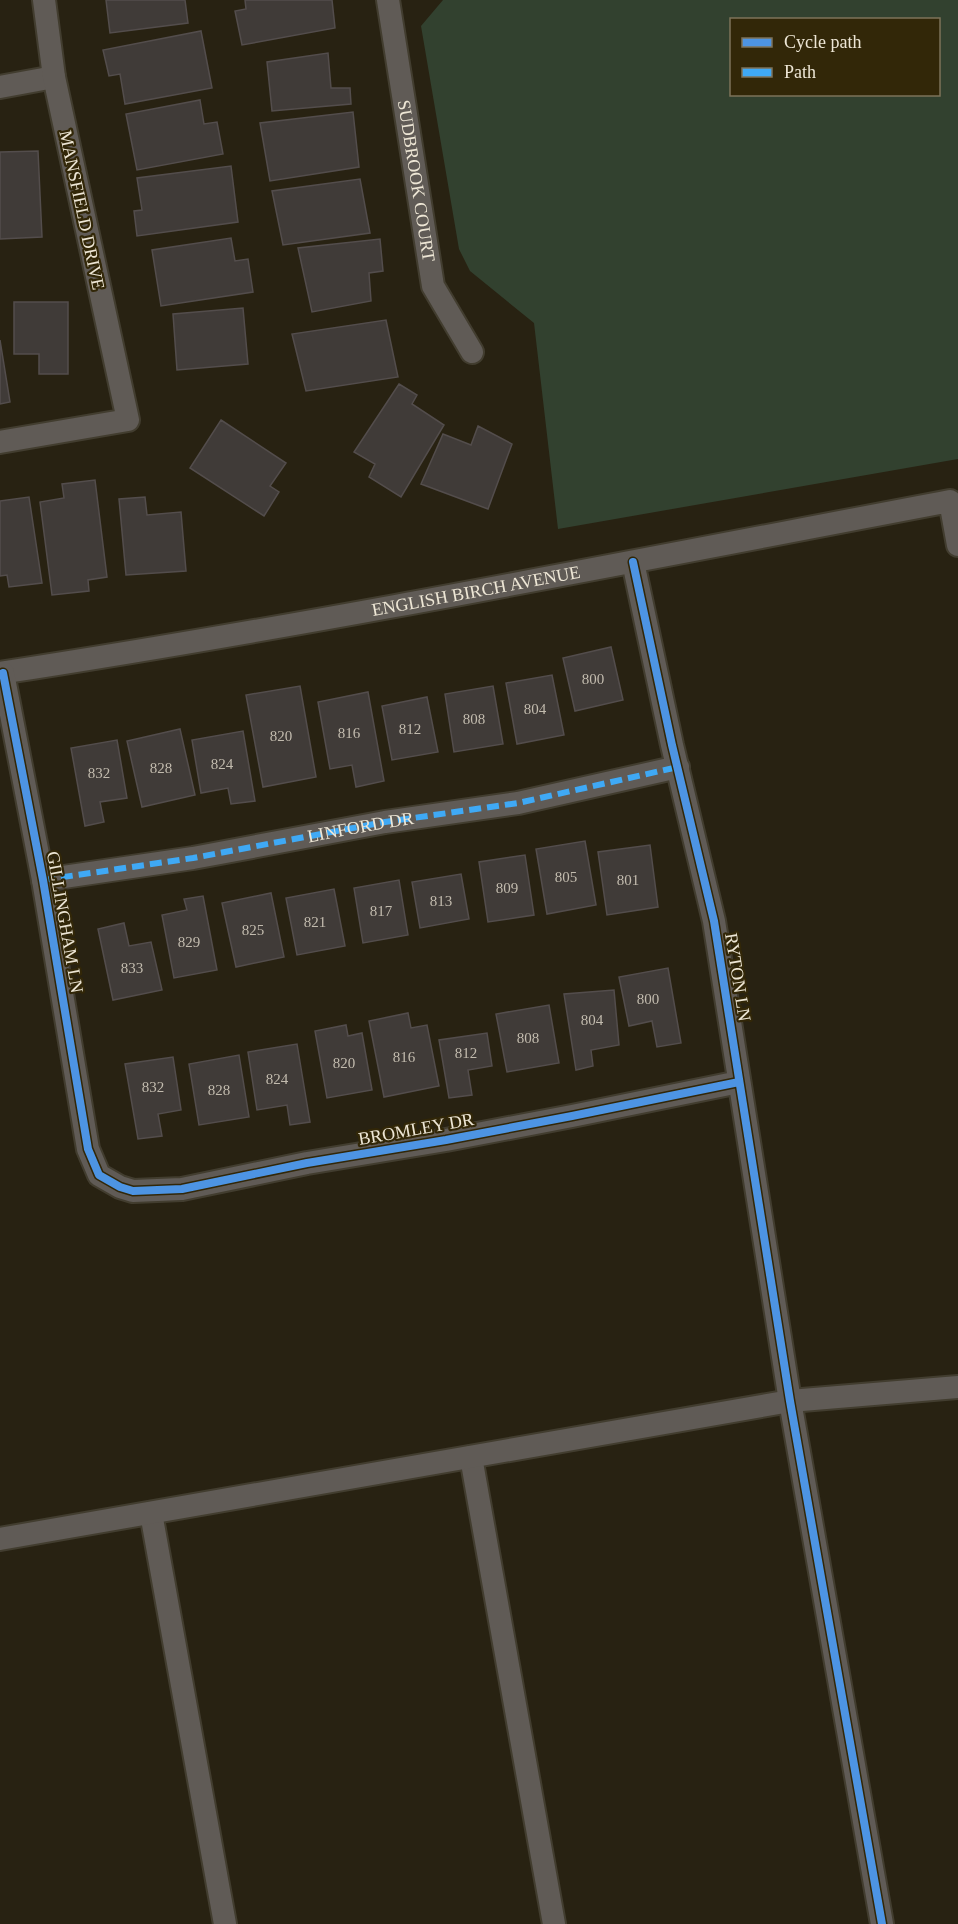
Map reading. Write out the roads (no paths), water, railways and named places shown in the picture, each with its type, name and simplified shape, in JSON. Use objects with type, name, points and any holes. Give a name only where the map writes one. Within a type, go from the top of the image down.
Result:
[{"type":"street","name":"MANSFIELD DRIVE","points":[[0,442],[128,420],[54,77],[44,0]]},
{"type":"street","name":"SUDBROOK COURT","points":[[388,0],[433,286],[472,352]]},
{"type":"street","points":[[0,87],[54,77]]},
{"type":"street","name":"ENGLISH BIRCH AVENUE","points":[[2,673],[275,628],[950,501],[958,545]]},
{"type":"street","name":"RYTON LN","points":[[633,562],[714,921],[790,1401],[882,1924]]},
{"type":"street","name":"GILLINGHAM LN","points":[[2,673],[44,880],[88,1149],[99,1175]]},
{"type":"street","name":"LINFORD DR","points":[[44,880],[228,852],[385,822],[518,802],[678,767]]},
{"type":"street","name":"BROMLEY DR","points":[[99,1175],[133,1191],[182,1188],[307,1162],[561,1119],[739,1082]]},
{"type":"street","points":[[0,1539],[790,1401],[958,1387]]},
{"type":"street","points":[[471,1457],[554,1924]]},
{"type":"street","points":[[151,1513],[225,1924]]}]
